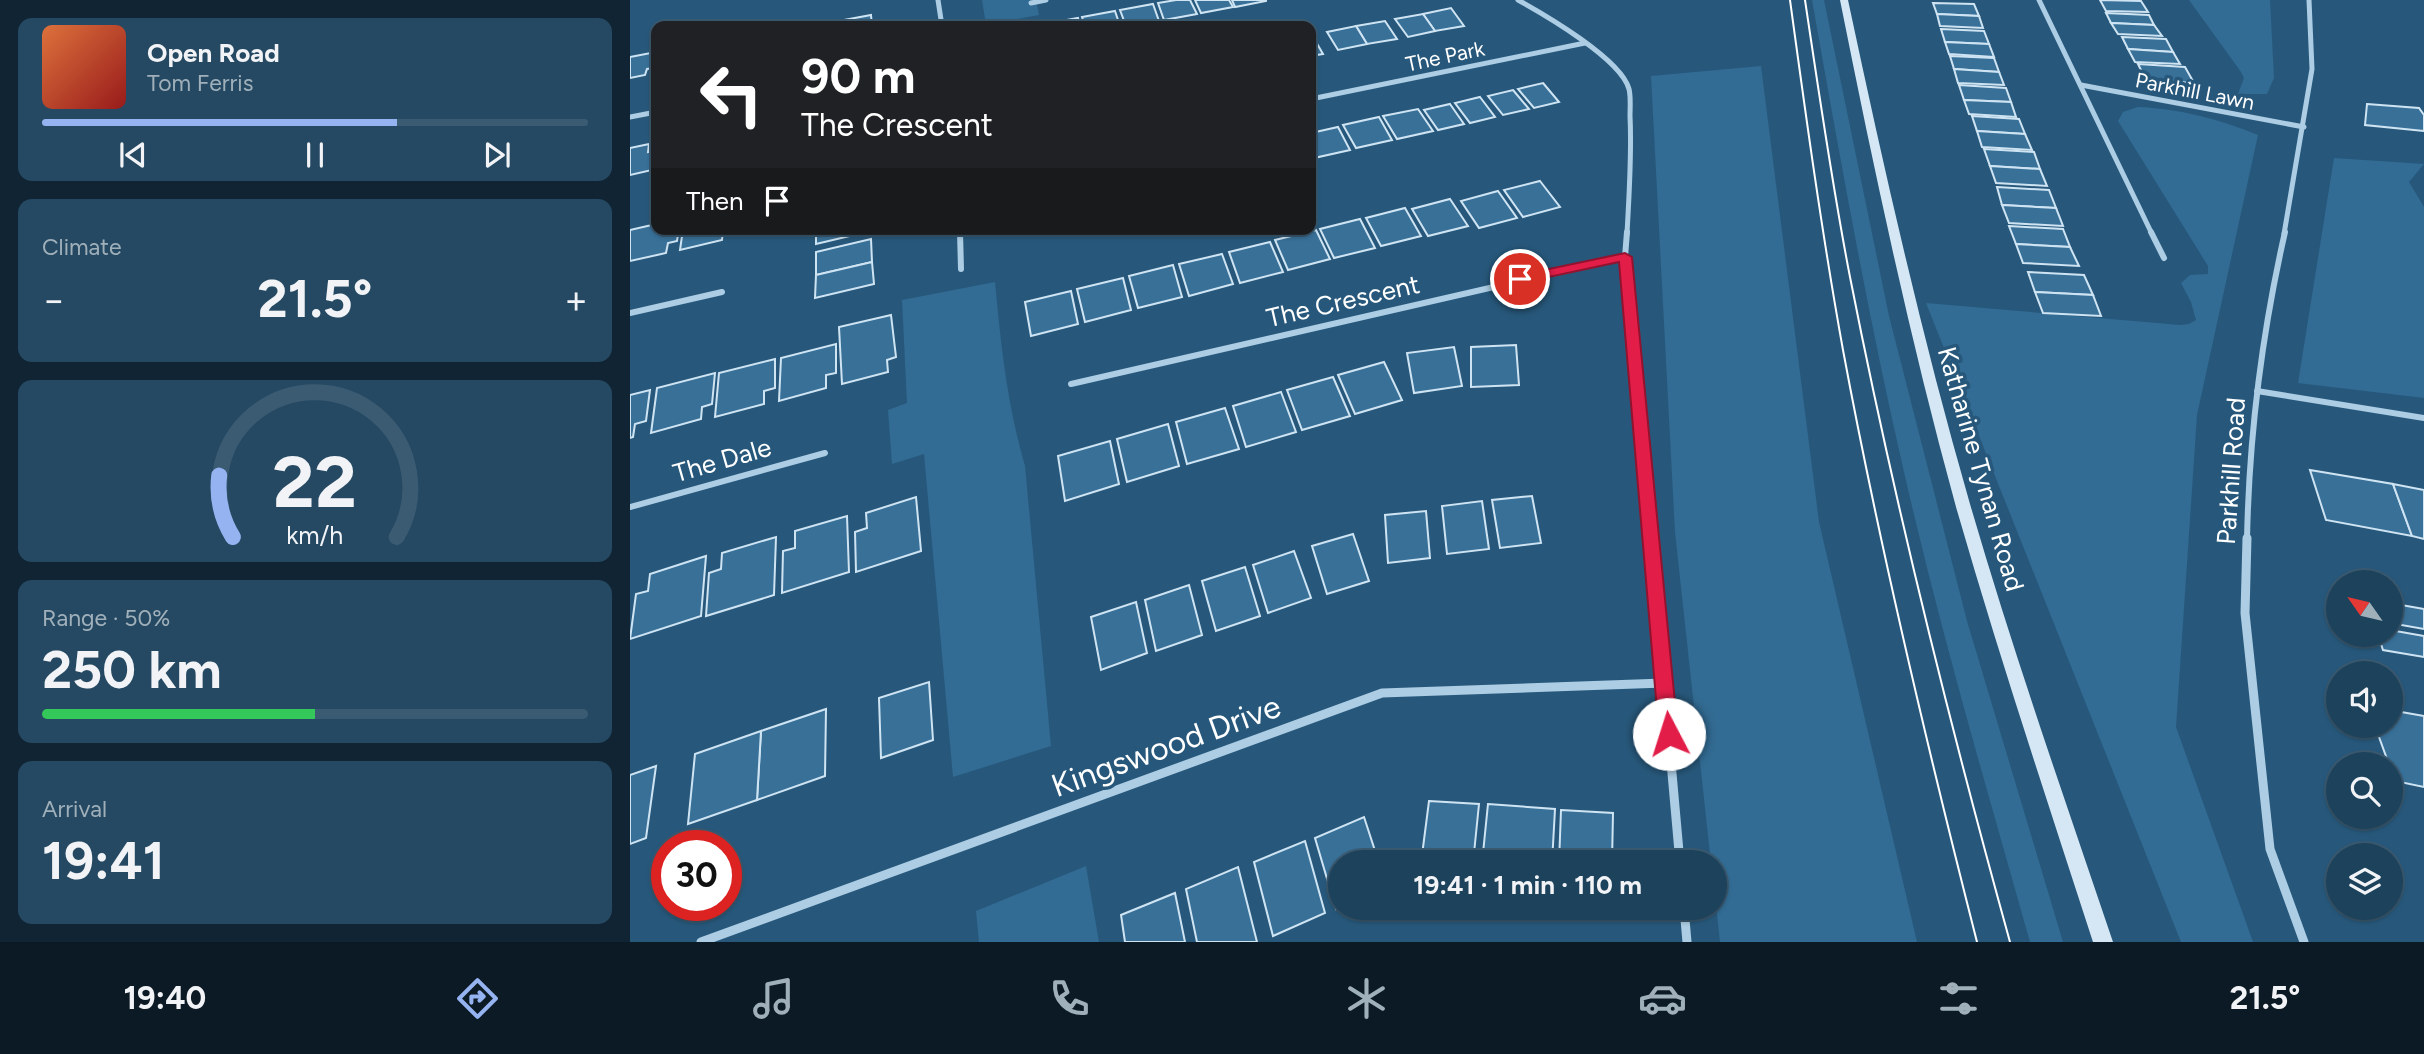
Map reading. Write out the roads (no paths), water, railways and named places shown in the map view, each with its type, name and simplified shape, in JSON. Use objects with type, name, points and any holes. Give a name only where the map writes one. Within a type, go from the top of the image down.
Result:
[{"type":"main road","name":"Katharine Tynan Road","points":[[1844,0],[1908,294],[1946,445],[2008,654],[2103,942]]},
{"type":"street","points":[[938,0],[941,21]]},
{"type":"street","points":[[1031,2],[1046,0]]},
{"type":"street","points":[[1518,0],[1554,20],[1585,43],[1615,68],[1629,88],[1632,149],[1625,257],[1679,850]]},
{"type":"street","points":[[2039,0],[2164,258]]},
{"type":"street","name":"Parkhill Road","points":[[2304,942],[2270,849],[2245,613],[2247,523],[2257,391],[2273,285],[2293,195],[2312,69],[2309,0]]},
{"type":"street","name":"The Park","points":[[1316,98],[1585,43]]},
{"type":"street","name":"Parkhill Lawn","points":[[2081,85],[2304,127]]},
{"type":"street","points":[[630,117],[651,113]]},
{"type":"street","points":[[960,235],[961,269]]},
{"type":"street","name":"The Crescent","points":[[1071,384],[1625,257]]},
{"type":"street","points":[[630,313],[722,292]]},
{"type":"street","points":[[2257,391],[2424,418]]},
{"type":"street","name":"The Dale","points":[[630,507],[825,453]]},
{"type":"street","name":"Kingswood Drive","points":[[701,942],[1382,693],[1664,683]]},
{"type":"street","points":[[1685,920],[1687,942]]},
{"type":"tram line","points":[[1790,0],[1828,263],[1857,425],[1905,647],[1977,942]]},
{"type":"tram line","points":[[1805,0],[1843,242],[1885,444],[1944,694],[2010,942]]}]
